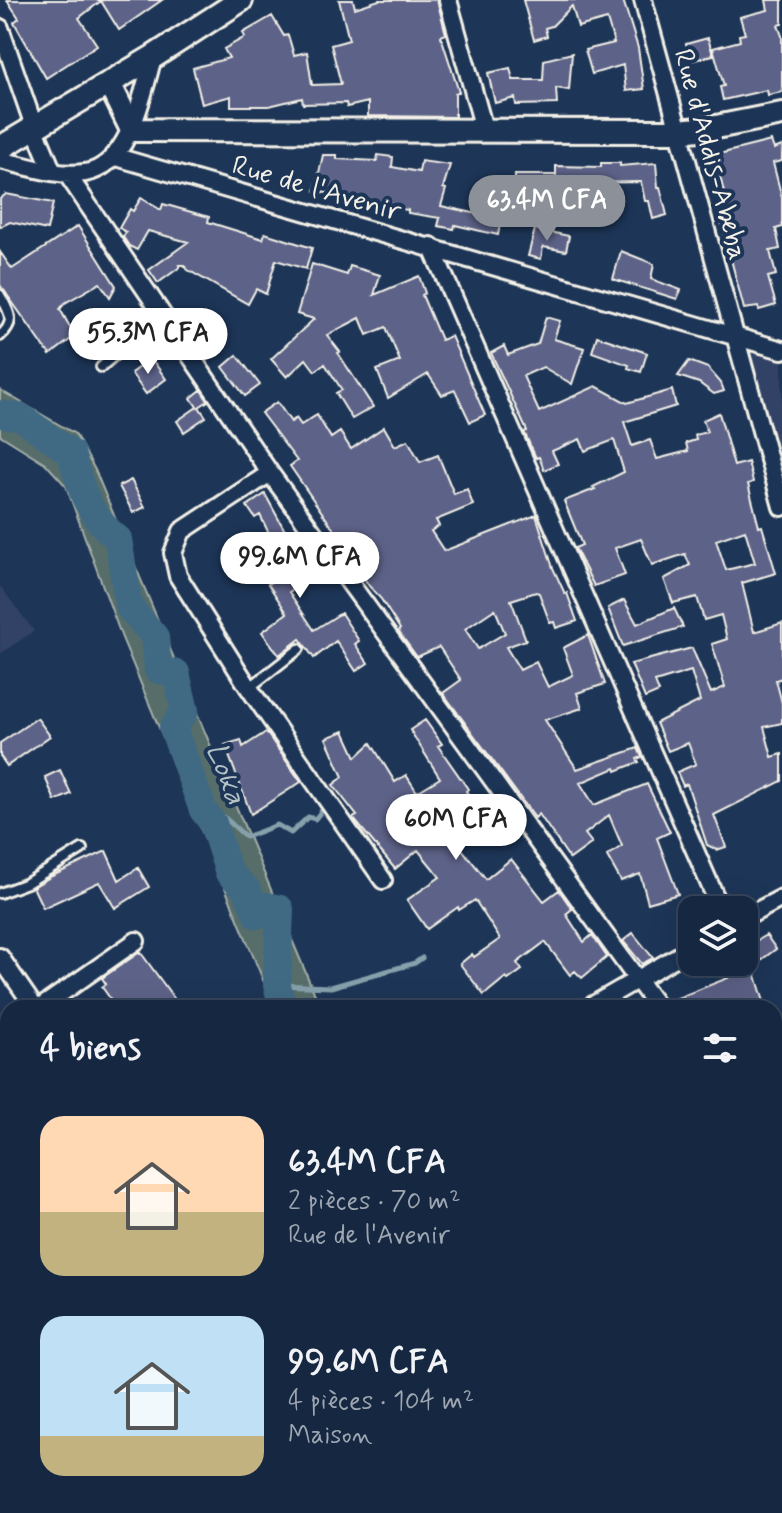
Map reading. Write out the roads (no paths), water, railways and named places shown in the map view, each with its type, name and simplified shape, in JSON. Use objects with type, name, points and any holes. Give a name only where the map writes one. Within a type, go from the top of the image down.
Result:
[{"type":"street","points":[[0,148],[153,57],[241,0]]},
{"type":"street","points":[[448,0],[484,129]]},
{"type":"street","name":"Rue d'Addis-Abeba","points":[[643,0],[782,507]]},
{"type":"street","points":[[0,28],[35,129],[60,173],[270,473],[652,1000]]},
{"type":"street","points":[[0,160],[60,173],[88,173],[102,166],[132,130],[153,57]]},
{"type":"street","points":[[109,83],[132,130]]},
{"type":"street","points":[[132,130],[677,131],[711,128],[782,114]]},
{"type":"street","name":"Rue de l'Avenir","points":[[113,156],[782,350]]},
{"type":"street","points":[[431,246],[715,896]]},
{"type":"street","points":[[270,473],[182,531],[173,553],[178,576],[249,688],[383,880]]},
{"type":"street","points":[[758,911],[782,898]]},
{"type":"street","points":[[50,1000],[136,941]]},
{"type":"street","points":[[602,1000],[678,956]]},
{"type":"street","points":[[0,957],[32,1000]]},
{"type":"lane","points":[[0,295],[11,319],[9,328],[0,336]]},
{"type":"lane","points":[[101,367],[162,315]]},
{"type":"lane","points":[[249,688],[299,649]]},
{"type":"lane","points":[[0,893],[27,883],[82,849]]},
{"type":"waterway","name":"Loka","points":[[0,414],[21,417],[71,453],[92,511],[118,539],[129,607],[155,637],[158,670],[176,673],[185,711],[173,728],[203,810],[213,823],[229,873],[247,890],[257,915],[266,906],[280,909],[277,985],[281,1000]]},
{"type":"waterway","points":[[213,823],[224,817],[246,837],[277,825],[291,833],[308,817],[315,819],[323,809],[327,811]]},
{"type":"waterway","points":[[277,985],[331,987],[415,963],[422,958]]}]
